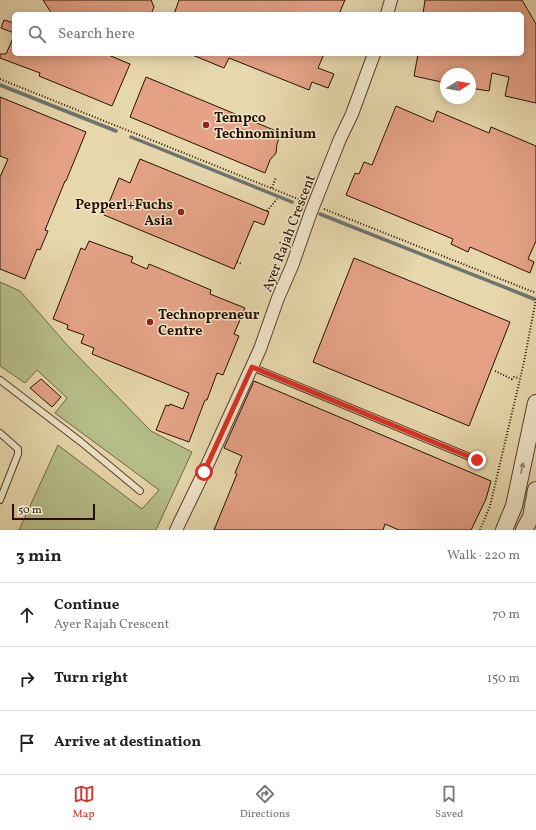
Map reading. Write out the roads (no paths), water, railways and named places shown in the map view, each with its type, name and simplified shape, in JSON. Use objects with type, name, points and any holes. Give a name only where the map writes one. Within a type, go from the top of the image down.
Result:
[{"type":"street","points":[[388,12],[391,0]]},
{"type":"street","name":"Ayer Rajah Crescent","points":[[176,530],[260,349],[278,298],[319,206],[373,56]]},
{"type":"street","points":[[504,530],[514,506],[536,403]]},
{"type":"street","points":[[524,530],[531,517],[536,490]]},
{"type":"lane","points":[[252,367],[477,460]]},
{"type":"lane","points":[[0,380],[140,491]]},
{"type":"lane","points":[[0,433],[18,449],[18,454],[0,500]]},
{"type":"waterway","points":[[0,85],[116,131]]},
{"type":"waterway","points":[[131,137],[292,202]]},
{"type":"waterway","points":[[320,214],[534,299]]},
{"type":"place","name":"Tempco Technominium","points":[[206,125]]},
{"type":"place","name":"Pepperl+Fuchs Asia","points":[[181,212]]},
{"type":"place","name":"Technopreneur Centre","points":[[150,322]]}]
